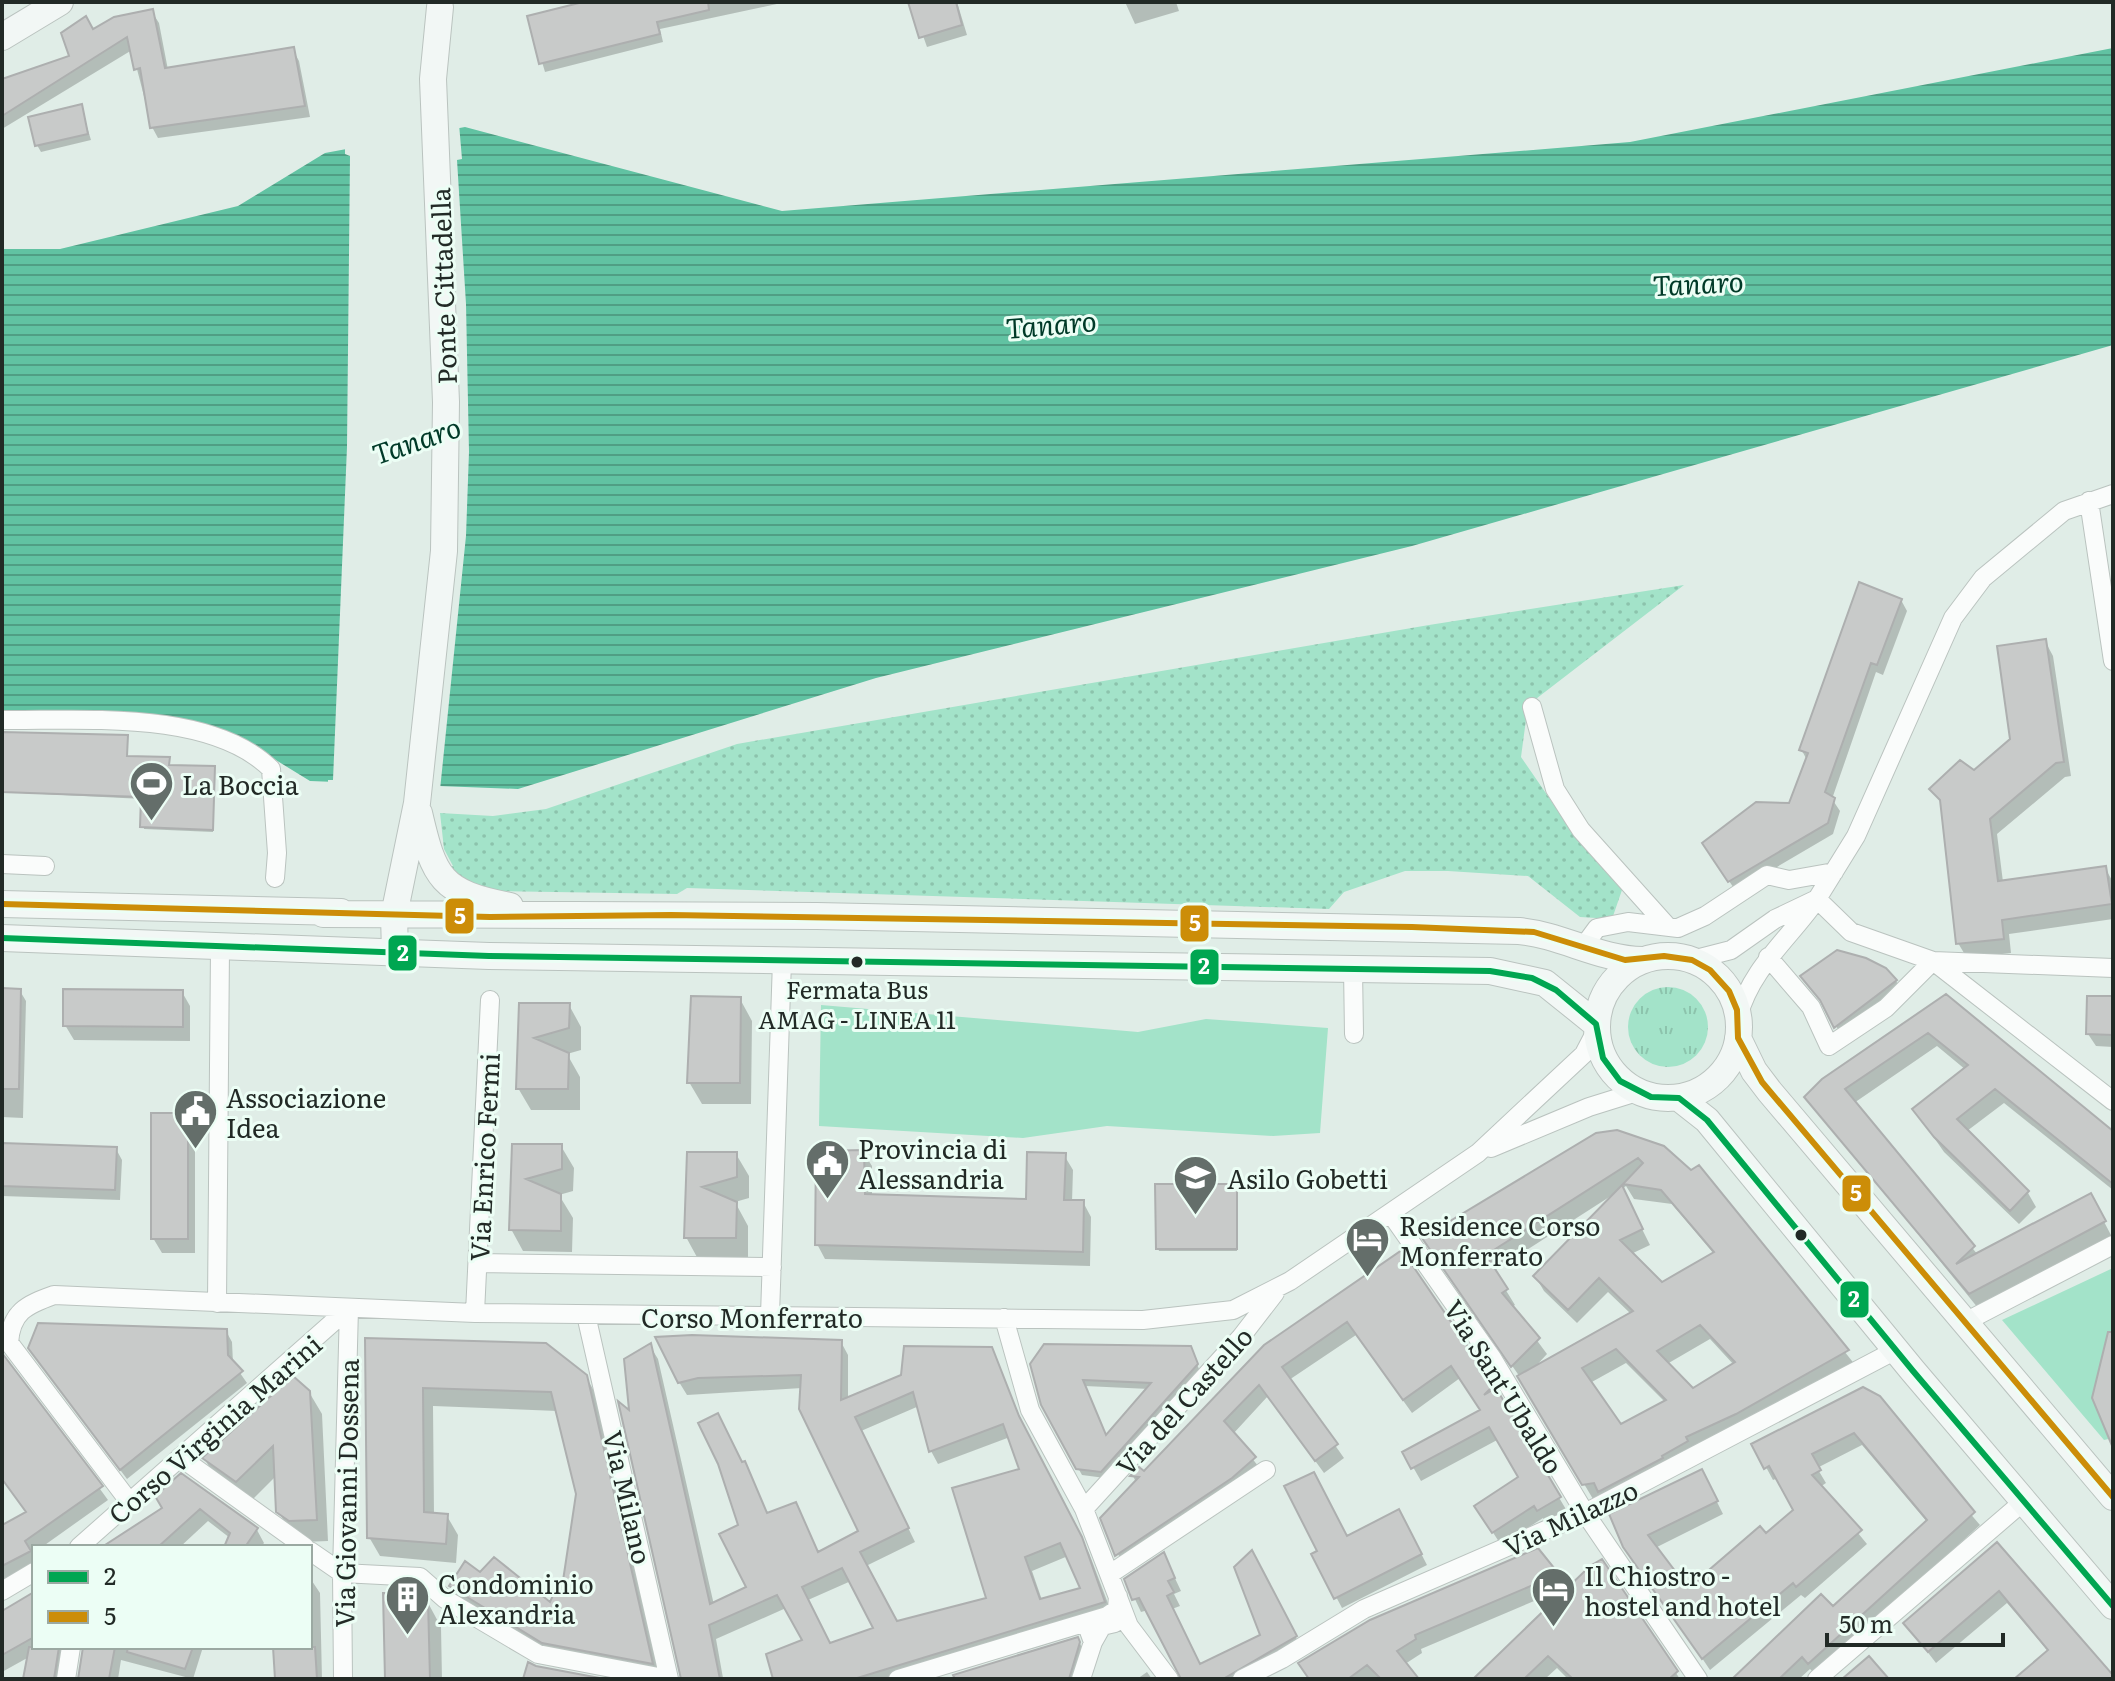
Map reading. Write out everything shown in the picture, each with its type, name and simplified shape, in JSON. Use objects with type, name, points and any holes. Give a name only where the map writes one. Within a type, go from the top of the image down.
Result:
[{"type":"main road","points":[[2,37],[60,2]]},
{"type":"main road","name":"Ponte Cittadella","points":[[416,842],[417,803],[439,620],[447,450],[433,79],[444,4]]},
{"type":"main road","points":[[323,914],[365,907],[377,901],[416,842]]},
{"type":"main road","points":[[405,953],[404,915],[416,842]]},
{"type":"main road","points":[[416,842],[439,873],[467,895],[531,910],[589,915]]},
{"type":"main road","points":[[2,904],[323,914],[589,915],[1458,929],[1534,932],[1616,958],[1643,960],[1664,956],[1692,960],[1721,980],[1732,997],[1738,1028],[1762,1082],[2113,1497]]},
{"type":"main road","points":[[2,938],[405,953],[1490,971],[1532,978],[1556,990],[1596,1027]]},
{"type":"main road","points":[[1643,960],[1625,970],[1610,985],[1600,1003],[1596,1027],[1601,1051],[1611,1070],[1637,1092],[1658,1098],[1679,1098],[1698,1092],[1716,1080],[1732,1058],[1738,1028]]},
{"type":"main road","points":[[1679,1098],[1707,1120],[1896,1350],[2113,1606]]},
{"type":"street","points":[[1738,1028],[1749,985],[1768,957],[1817,899],[1856,836],[1953,618],[1983,578],[2064,511],[2113,494]]},
{"type":"street","points":[[2089,501],[2113,661]]},
{"type":"street","points":[[1532,707],[1555,789],[1581,830],[1668,927]]},
{"type":"street","points":[[2,720],[150,721],[210,736],[261,759],[271,769],[277,853],[275,878]]},
{"type":"street","points":[[2,864],[45,866]]},
{"type":"street","points":[[1583,947],[1597,928],[1628,922],[1678,928],[1705,916],[1767,875],[1789,880],[1834,872]]},
{"type":"street","points":[[1692,960],[1731,950],[1775,919],[1817,899]]},
{"type":"street","points":[[1817,899],[1851,932],[1933,961],[2113,968]]},
{"type":"street","points":[[217,1303],[220,948]]},
{"type":"street","points":[[1768,957],[1811,1007],[1829,1046],[1886,1008],[1933,961]]},
{"type":"street","points":[[770,1315],[782,961]]},
{"type":"street","points":[[1933,961],[2113,1101]]},
{"type":"street","points":[[1353,968],[1354,1034]]},
{"type":"street","name":"Via Enrico Fermi","points":[[475,1313],[490,1000]]},
{"type":"street","name":"Corso Monferrato","points":[[5,1339],[10,1325],[29,1304],[54,1295],[586,1315],[1177,1318],[1233,1310],[1278,1289],[1478,1153],[1584,1054],[1596,1027]]},
{"type":"street","name":"Corso Monferrato","points":[[1478,1153],[1589,1107],[1637,1092]]},
{"type":"street","name":"Via Sant'Ubaldo","points":[[1391,1214],[1492,1358],[1585,1513],[1698,1679]]},
{"type":"street","points":[[1965,1322],[2113,1245]]},
{"type":"street","name":"Corso Monferrato","points":[[478,1263],[772,1267]]},
{"type":"street","name":"Via del Castello","points":[[1084,1509],[1241,1337],[1278,1289]]},
{"type":"street","name":"Corso Virginia Marini","points":[[84,1545],[128,1500],[349,1308]]},
{"type":"street","name":"Via Giovanni Dossena","points":[[343,1679],[342,1573],[349,1308]]},
{"type":"street","name":"Via Milano","points":[[586,1315],[669,1679]]},
{"type":"street","points":[[1004,1318],[1030,1410],[1084,1509],[1118,1596],[1143,1648]]},
{"type":"street","points":[[5,1339],[128,1500]]},
{"type":"street","name":"Via Milazzo","points":[[1242,1679],[1282,1659],[1364,1609],[1585,1513],[1896,1350]]},
{"type":"street","points":[[180,1457],[302,1545]]},
{"type":"street","points":[[1110,1574],[1266,1470]]},
{"type":"street","points":[[1817,1679],[2024,1501]]},
{"type":"street","points":[[312,1552],[342,1573],[420,1577],[445,1599],[538,1654],[669,1679]]},
{"type":"street","points":[[2,1591],[32,1573]]},
{"type":"street","points":[[898,1679],[1076,1627],[1113,1613],[1118,1596]]},
{"type":"street","points":[[1081,1679],[1100,1628],[1112,1622],[1143,1648],[1169,1679]]},
{"type":"street","points":[[1076,1627],[1088,1629],[1092,1644]]},
{"type":"street","points":[[66,1679],[71,1649]]},
{"type":"green space","points":[[1684,585],[1528,705],[1521,757],[1563,818],[1622,890],[1612,919],[1580,917],[1528,876],[1448,871],[1405,871],[1344,892],[1329,909],[687,888],[677,894],[498,891],[471,885],[444,868],[453,866],[444,849],[440,813],[493,816],[546,809],[737,744],[1429,625]]},
{"type":"green space","points":[[1668,987],[1683,990],[1696,999],[1705,1012],[1708,1027],[1705,1042],[1696,1055],[1683,1064],[1668,1067],[1653,1064],[1640,1055],[1631,1042],[1628,1027],[1631,1012],[1640,999],[1653,990]]},
{"type":"green space","points":[[821,1005],[1138,1032],[1206,1019],[1328,1028],[1320,1133],[1273,1136],[1107,1126],[1023,1138],[819,1126]]},
{"type":"green space","points":[[2113,1268],[2113,1438],[2104,1440],[2002,1320]]},
{"type":"water","name":"Tanaro","points":[[2113,48],[2113,345],[1412,546],[876,678],[518,789],[310,781],[253,746],[75,711],[2,711],[2,249],[60,249],[238,206],[325,153],[465,127],[782,211],[1630,142]]},
{"type":"pier","points":[[459,124],[462,159],[457,160],[466,304],[469,452],[466,536],[440,790],[328,786],[328,780],[333,780],[347,447],[350,156],[345,154],[345,145]]},
{"type":"building","points":[[583,2],[708,2],[709,10],[657,22],[660,34],[539,64],[527,16]]},
{"type":"building","points":[[908,2],[956,2],[962,25],[919,38]]},
{"type":"building","points":[[153,9],[165,68],[294,47],[305,106],[150,128],[140,68],[134,70],[127,37],[2,116],[2,79],[69,56],[61,33],[86,16],[93,29],[114,17]]},
{"type":"building","points":[[82,104],[88,134],[35,146],[28,117]]},
{"type":"building","points":[[1859,582],[1902,599],[1877,665],[1871,663],[1825,792],[1835,798],[1828,823],[1728,882],[1702,843],[1756,802],[1789,803],[1808,753],[1799,750]]},
{"type":"building","points":[[2046,639],[2064,762],[2056,763],[1990,819],[1998,881],[2106,866],[2112,904],[2002,920],[2004,939],[1956,944],[1940,800],[1929,789],[1960,760],[1974,770],[2010,739],[1997,646]]},
{"type":"building","points":[[2,732],[128,735],[127,756],[170,757],[169,765],[215,766],[213,830],[140,827],[141,797],[2,792]]},
{"type":"building","points":[[1837,950],[1866,958],[1886,968],[1897,980],[1834,1028],[1820,1000],[1800,976]]},
{"type":"building","points":[[2,988],[21,989],[19,1089],[2,1089]]},
{"type":"building","points":[[63,989],[183,990],[183,1027],[63,1026]]},
{"type":"building","points":[[1946,994],[2113,1131],[2113,1184],[1995,1089],[1957,1119],[2029,1191],[2010,1211],[1934,1137],[1912,1109],[1968,1065],[1928,1033],[1845,1089],[1975,1246],[1956,1264],[2091,1193],[2106,1221],[1969,1294],[1804,1097],[1822,1079]]},
{"type":"building","points":[[691,996],[741,997],[740,1083],[687,1083]]},
{"type":"building","points":[[2087,996],[2113,996],[2113,1035],[2086,1034]]},
{"type":"building","points":[[519,1003],[570,1003],[569,1028],[534,1038],[569,1053],[568,1089],[516,1089]]},
{"type":"building","points":[[151,1113],[188,1113],[188,1239],[151,1239]]},
{"type":"building","points":[[1617,1130],[1664,1146],[1691,1170],[1699,1165],[1849,1350],[1736,1414],[1686,1437],[1688,1441],[1663,1458],[1598,1492],[1594,1483],[1582,1485],[1517,1376],[1633,1311],[1599,1278],[1568,1310],[1533,1276],[1622,1185],[1643,1229],[1620,1240],[1662,1282],[1714,1252],[1661,1190],[1623,1184],[1643,1163],[1638,1158],[1486,1255],[1508,1289],[1502,1293],[1540,1338],[1511,1367],[1422,1238],[1596,1133]],"holes":[[[1700,1325],[1735,1362],[1693,1388],[1657,1351]],[[1616,1349],[1666,1400],[1621,1424],[1582,1368]]]},
{"type":"building","points":[[2,1143],[117,1147],[115,1190],[2,1186]]},
{"type":"building","points":[[512,1144],[562,1144],[562,1169],[526,1179],[561,1194],[561,1231],[509,1230]]},
{"type":"building","points":[[864,1150],[865,1194],[1026,1199],[1027,1152],[1066,1153],[1064,1200],[1084,1200],[1083,1252],[815,1245],[816,1151]]},
{"type":"building","points":[[687,1152],[737,1152],[737,1177],[702,1187],[737,1202],[736,1238],[684,1238]]},
{"type":"building","name":"Asilo Gobetti","points":[[1155,1184],[1237,1184],[1237,1249],[1156,1249]]},
{"type":"building","points":[[1402,1250],[1494,1385],[1484,1395],[1496,1388],[1561,1497],[1537,1511],[1534,1506],[1492,1533],[1474,1506],[1518,1477],[1489,1427],[1411,1469],[1402,1452],[1480,1410],[1451,1366],[1403,1400],[1347,1322],[1282,1367],[1338,1444],[1315,1461],[1259,1385],[1224,1421],[1256,1457],[1232,1478],[1115,1556],[1100,1518],[1139,1477],[1130,1476],[1139,1467],[1144,1471],[1264,1345]]},
{"type":"building","points":[[38,1323],[227,1329],[228,1355],[243,1371],[120,1470],[28,1348]]},
{"type":"building","points":[[2108,1332],[2113,1332],[2113,1448],[2092,1398]]},
{"type":"building","points":[[692,1335],[842,1340],[841,1400],[901,1375],[904,1346],[992,1347],[1019,1416],[1082,1537],[1105,1602],[854,1679],[773,1679],[766,1654],[802,1640],[777,1595],[709,1625],[720,1679],[681,1679],[618,1401],[629,1410],[624,1359],[651,1343],[710,1604],[746,1587],[719,1534],[738,1525],[718,1464],[698,1423],[718,1413],[742,1462],[745,1461],[767,1513],[796,1502],[818,1552],[858,1531],[799,1409],[801,1375],[698,1378],[678,1383],[655,1337]],"holes":[[[913,1392],[929,1452],[1003,1424],[1019,1469],[952,1488],[986,1598],[897,1621],[860,1552],[909,1528],[855,1417]],[[1060,1543],[1080,1588],[1040,1599],[1025,1557]],[[842,1568],[873,1628],[830,1643],[802,1587]]]},
{"type":"building","points":[[365,1338],[546,1343],[587,1375],[653,1664],[542,1643],[449,1586],[465,1561],[480,1572],[494,1557],[550,1602],[554,1593],[561,1594],[576,1494],[551,1392],[423,1388],[424,1512],[448,1514],[446,1544],[367,1538]]},
{"type":"building","points":[[1044,1344],[1191,1346],[1198,1364],[1101,1472],[1076,1469],[1041,1405],[1030,1364]],"holes":[[[1083,1380],[1151,1383],[1106,1435]]]},
{"type":"building","points":[[2,1353],[103,1486],[25,1541],[31,1551],[2,1566],[2,1525],[26,1512],[2,1479]]},
{"type":"building","points":[[293,1376],[310,1391],[317,1520],[289,1521],[276,1512],[273,1446],[236,1482],[202,1458]]},
{"type":"building","points":[[1863,1387],[1880,1396],[1975,1512],[1808,1664],[1802,1657],[1779,1679],[1732,1679],[1821,1594],[1833,1606],[1927,1520],[1854,1433],[1812,1454],[1821,1470],[1812,1475],[1862,1530],[1796,1587],[1793,1583],[1702,1659],[1623,1547],[1609,1514],[1702,1469],[1718,1501],[1648,1535],[1688,1588],[1760,1526],[1766,1533],[1793,1510],[1769,1466],[1764,1469],[1751,1444]]},
{"type":"building","points":[[1314,1472],[1347,1536],[1399,1509],[1422,1554],[1334,1599],[1311,1554],[1317,1551],[1284,1486]]},
{"type":"building","points":[[181,1473],[258,1528],[246,1545],[225,1545],[230,1533],[200,1509],[160,1545],[105,1545],[162,1508],[155,1496]]},
{"type":"building","points":[[1997,1542],[2113,1675],[2113,1679],[2014,1679],[2048,1650],[1999,1591],[1928,1652],[1903,1623]]},
{"type":"building","points":[[1538,1548],[1559,1574],[1415,1635],[1416,1639],[1397,1651],[1419,1679],[1381,1679],[1367,1665],[1348,1679],[1309,1679],[1298,1663],[1370,1620]]},
{"type":"building","points":[[1252,1550],[1297,1636],[1223,1679],[1181,1679],[1139,1598],[1132,1600],[1124,1579],[1164,1552],[1175,1578],[1168,1581],[1174,1592],[1167,1596],[1200,1664],[1260,1635],[1234,1567]]},
{"type":"building","points":[[1602,1559],[1678,1671],[1669,1679],[1573,1679],[1548,1656],[1524,1679],[1473,1679],[1590,1566]]},
{"type":"building","points":[[32,1593],[32,1638],[2,1655],[2,1611]]},
{"type":"building","name":"Condominio Alexandria","points":[[383,1593],[421,1594],[428,1600],[430,1679],[385,1679]]},
{"type":"building","points":[[1078,1637],[1080,1642],[1069,1679],[955,1679],[953,1675]]},
{"type":"building","points":[[29,1647],[59,1649],[54,1679],[23,1679]]},
{"type":"building","points":[[315,1647],[317,1679],[275,1679],[273,1649]]},
{"type":"building","points":[[83,1649],[115,1649],[109,1679],[78,1679]]},
{"type":"building","points":[[128,1649],[192,1649],[185,1669],[127,1652]]},
{"type":"building","points":[[1869,1656],[1889,1679],[1842,1679]]},
{"type":"building","points":[[528,1662],[536,1666],[605,1679],[523,1679]]},
{"type":"transit line","name":"5","points":[[2,904],[490,917],[671,915],[1412,927],[1534,932],[1625,960],[1664,956],[1692,960],[1710,970],[1729,991],[1737,1010],[1738,1038],[1762,1082],[2113,1497]]},
{"type":"transit line","name":"2","points":[[2,938],[489,956],[1490,971],[1532,978],[1556,990],[1596,1024],[1603,1058],[1620,1081],[1651,1097],[1679,1098],[1707,1120],[1913,1371],[2113,1606]]},
{"type":"place","name":"La Boccia","points":[[151,822]]},
{"type":"place","name":"Fermata Bus AMAG - LINEA 11","points":[[857,962]]},
{"type":"place","name":"Associazione Idea","points":[[195,1150]]},
{"type":"place","name":"Provincia di Alessandria","points":[[827,1201]]},
{"type":"place","name":"Asilo Gobetti","points":[[1196,1216]]},
{"type":"place","name":"Residence Corso Monferrato","points":[[1368,1278]]},
{"type":"place","name":"Il Chiostro - hostel and hotel","points":[[1553,1628]]},
{"type":"place","name":"Condominio Alexandria","points":[[407,1636]]}]
